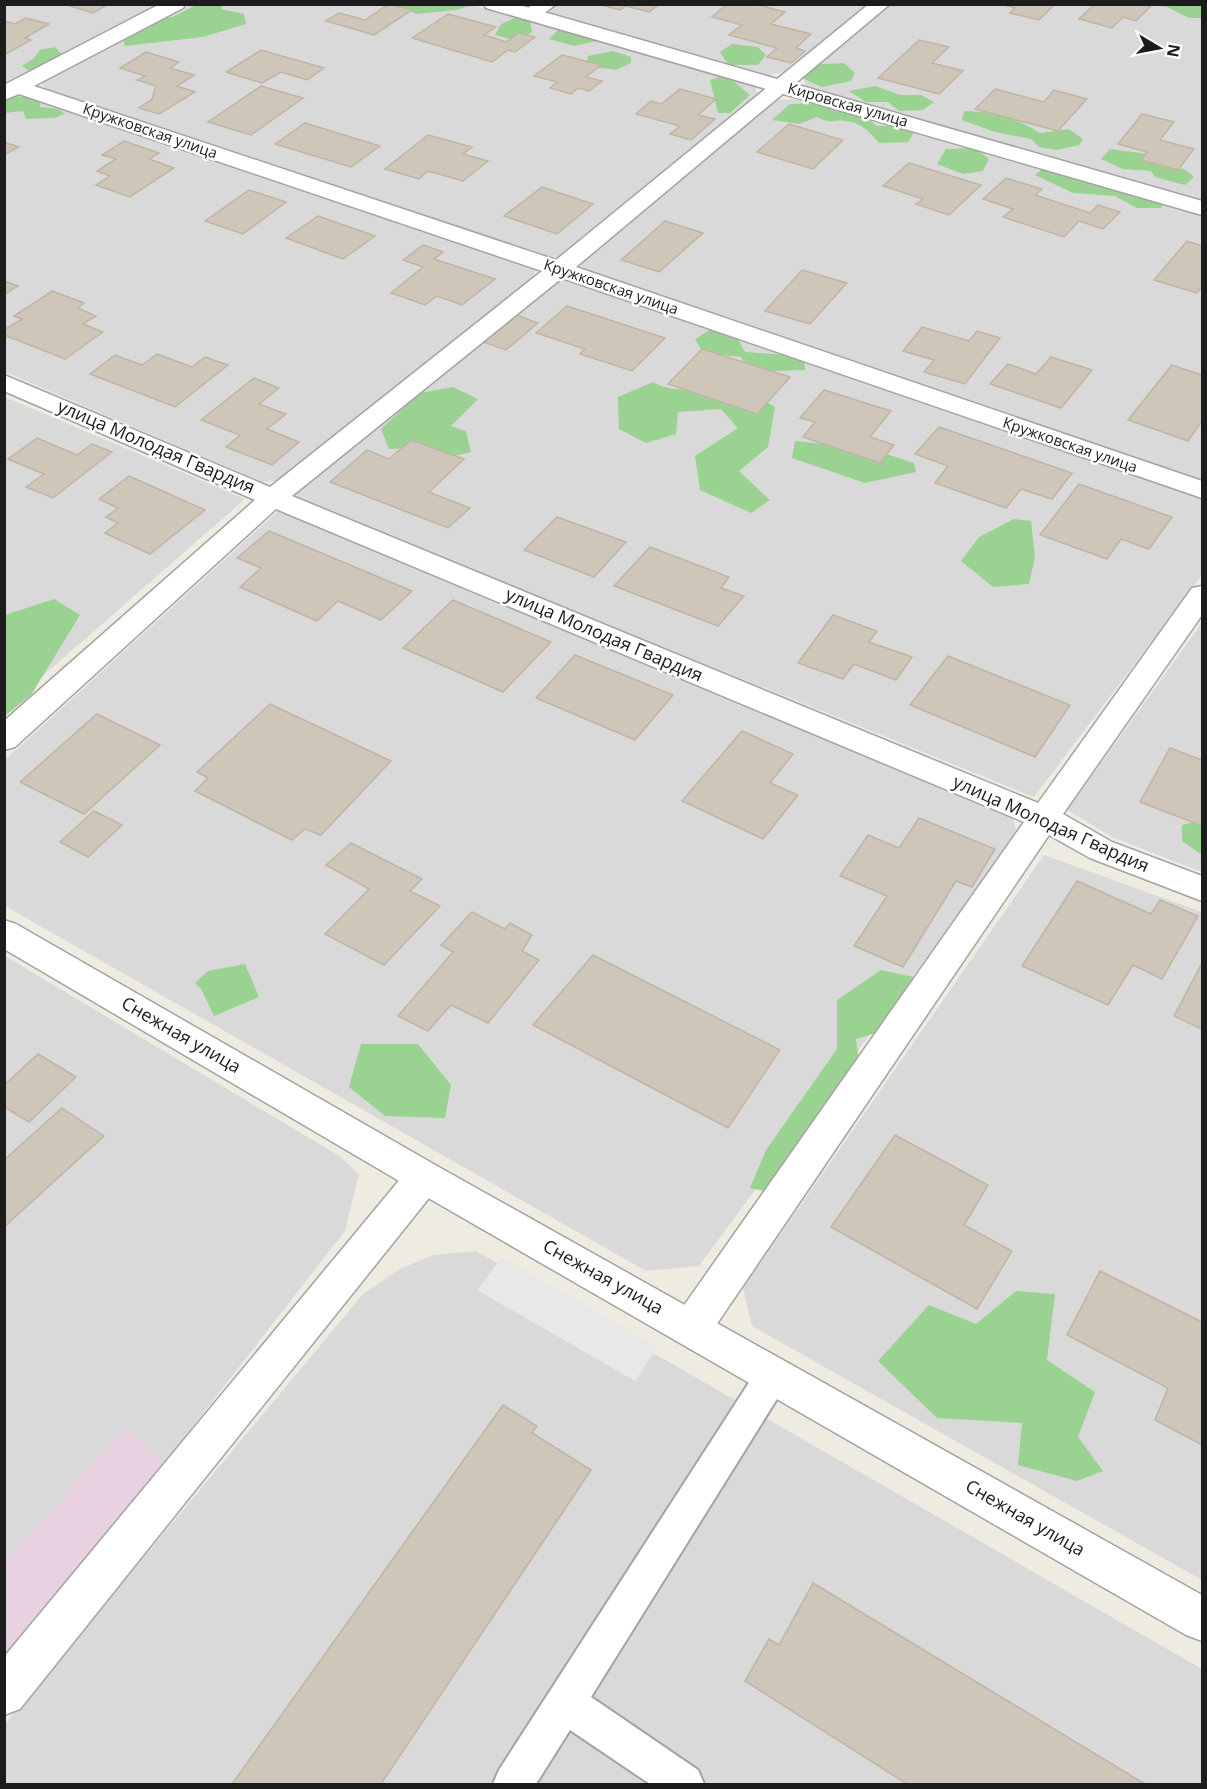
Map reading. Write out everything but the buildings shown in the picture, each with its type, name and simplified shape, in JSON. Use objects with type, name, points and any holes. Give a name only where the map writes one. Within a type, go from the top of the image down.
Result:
[{"type":"street","points":[[11,90],[176,4]]},
{"type":"street","name":"Кировская улица","points":[[493,4],[538,10],[781,86],[1203,208]]},
{"type":"street","points":[[4,738],[273,498],[559,269],[881,4]]},
{"type":"street","name":"Кружковская улица","points":[[11,90],[559,269],[1203,490]]},
{"type":"street","name":"улица Молодая Гвардия","points":[[4,382],[273,498],[1044,818],[1101,850],[1203,888]]},
{"type":"street","points":[[692,1327],[1044,818],[1203,595]]},
{"type":"street","name":"Снежная улица","points":[[4,933],[424,1177],[1203,1619]]},
{"type":"street","points":[[4,1693],[424,1177]]},
{"type":"lane","points":[[513,1785],[773,1375]]},
{"type":"lane","points":[[566,1704],[684,1785]]},
{"type":"shaded area","points":[[469,4],[755,86],[757,94],[567,253],[548,260],[49,92],[41,83],[47,75],[185,5]]},
{"type":"shaded area","points":[[557,4],[869,5],[786,72],[767,75],[549,14],[550,9]]},
{"type":"shaded area","points":[[5,5],[161,5],[5,83]]},
{"type":"shaded area","points":[[888,5],[1202,5],[1202,200],[807,87],[802,76]]},
{"type":"shaded area","points":[[28,96],[536,269],[533,277],[284,480],[262,482],[5,372],[4,99]]},
{"type":"shaded area","points":[[794,99],[1202,216],[1202,483],[583,272],[581,260],[777,100]]},
{"type":"shaded area","points":[[565,280],[1202,499],[1202,575],[1034,797],[298,499],[295,488],[547,282]]},
{"type":"shaded area","points":[[5,397],[245,499],[5,709]]},
{"type":"shaded area","points":[[278,511],[1013,818],[1017,835],[699,1266],[646,1271],[5,906],[5,760]]},
{"type":"shaded area","points":[[1202,623],[1202,872],[1112,837],[1067,810]]},
{"type":"shaded area","points":[[1044,855],[1202,912],[1202,1580],[752,1326],[743,1288]]},
{"type":"shaded area","points":[[5,956],[341,1157],[359,1175],[345,1231],[165,1462],[124,1428],[5,1562]]},
{"type":"shaded area","points":[[476,1251],[1202,1669],[1202,1784],[5,1784],[5,1724],[363,1294],[400,1269],[433,1255]]},
{"type":"shaded area","points":[[502,1257],[658,1347],[635,1381],[477,1290]]},
{"type":"shaded area","points":[[124,1428],[165,1462],[5,1657],[5,1562]]},
{"type":"green space","points":[[196,5],[223,5],[221,9],[244,14],[246,24],[203,37],[125,46],[122,34],[155,19],[173,17]]},
{"type":"green space","points":[[398,5],[475,5],[455,10],[416,14]]},
{"type":"green space","points":[[1148,5],[1202,5],[1202,18],[1189,18],[1167,7]]},
{"type":"green space","points":[[520,16],[530,21],[532,32],[517,41],[495,35],[501,24]]},
{"type":"green space","points":[[559,29],[590,29],[601,40],[574,46],[549,39]]},
{"type":"green space","points":[[732,44],[758,47],[766,55],[758,65],[728,65],[720,52]]},
{"type":"green space","points":[[55,47],[63,56],[47,61],[50,65],[32,73],[22,66],[34,58],[40,50]]},
{"type":"green space","points":[[613,51],[631,57],[631,63],[616,70],[586,66],[588,56]]},
{"type":"green space","points":[[844,63],[855,73],[851,81],[822,87],[797,76],[803,65]]},
{"type":"green space","points":[[726,75],[750,95],[730,113],[718,113],[710,80]]},
{"type":"green space","points":[[875,86],[900,95],[921,95],[934,102],[923,110],[899,111],[888,102],[866,102],[849,91]]},
{"type":"green space","points":[[15,96],[41,99],[40,107],[58,109],[65,114],[54,118],[26,119],[23,111],[5,113],[5,101]]},
{"type":"green space","points":[[827,103],[859,112],[877,126],[897,125],[915,131],[908,142],[879,143],[873,135],[856,123],[830,121],[817,117],[799,124],[772,120],[790,104]]},
{"type":"green space","points":[[964,111],[984,112],[1004,117],[1040,133],[1069,129],[1083,139],[1079,145],[1057,150],[1039,147],[1031,139],[995,132],[962,120]]},
{"type":"green space","points":[[975,148],[989,159],[983,171],[963,174],[937,164],[946,149]]},
{"type":"green space","points":[[1110,149],[1155,155],[1163,167],[1184,169],[1194,177],[1185,185],[1155,177],[1151,171],[1123,169],[1101,159]]},
{"type":"green space","points":[[1044,167],[1163,203],[1161,208],[1137,208],[1115,196],[1073,193],[1035,175]]},
{"type":"green space","points":[[713,328],[737,337],[745,352],[804,356],[805,370],[749,372],[741,357],[703,353],[695,339]]},
{"type":"green space","points":[[653,382],[679,389],[713,387],[737,390],[775,407],[768,447],[739,471],[770,500],[751,513],[700,490],[695,456],[738,428],[721,409],[678,412],[676,434],[646,443],[619,429],[618,397]]},
{"type":"green space","points":[[453,387],[478,399],[451,426],[466,431],[471,452],[442,459],[421,448],[389,449],[381,429],[420,393]]},
{"type":"green space","points":[[795,441],[871,449],[914,463],[916,472],[865,483],[792,458]]},
{"type":"green space","points":[[1014,519],[1031,521],[1035,557],[1029,584],[993,587],[961,561],[979,537]]},
{"type":"green space","points":[[54,599],[80,615],[31,695],[5,716],[5,615]]},
{"type":"green space","points":[[1202,820],[1202,855],[1182,841],[1182,825]]},
{"type":"green space","points":[[245,964],[259,997],[214,1016],[201,989],[195,983],[208,971]]},
{"type":"green space","points":[[881,970],[918,978],[905,1024],[856,1039],[863,1089],[796,1198],[750,1188],[766,1150],[837,1049],[837,1000]]},
{"type":"green space","points":[[361,1044],[418,1044],[451,1085],[445,1118],[385,1116],[349,1087]]},
{"type":"green space","points":[[1016,1291],[1055,1294],[1047,1360],[1095,1392],[1078,1437],[1103,1471],[1077,1481],[1018,1465],[1022,1423],[937,1418],[878,1361],[929,1305],[976,1324]]}]
